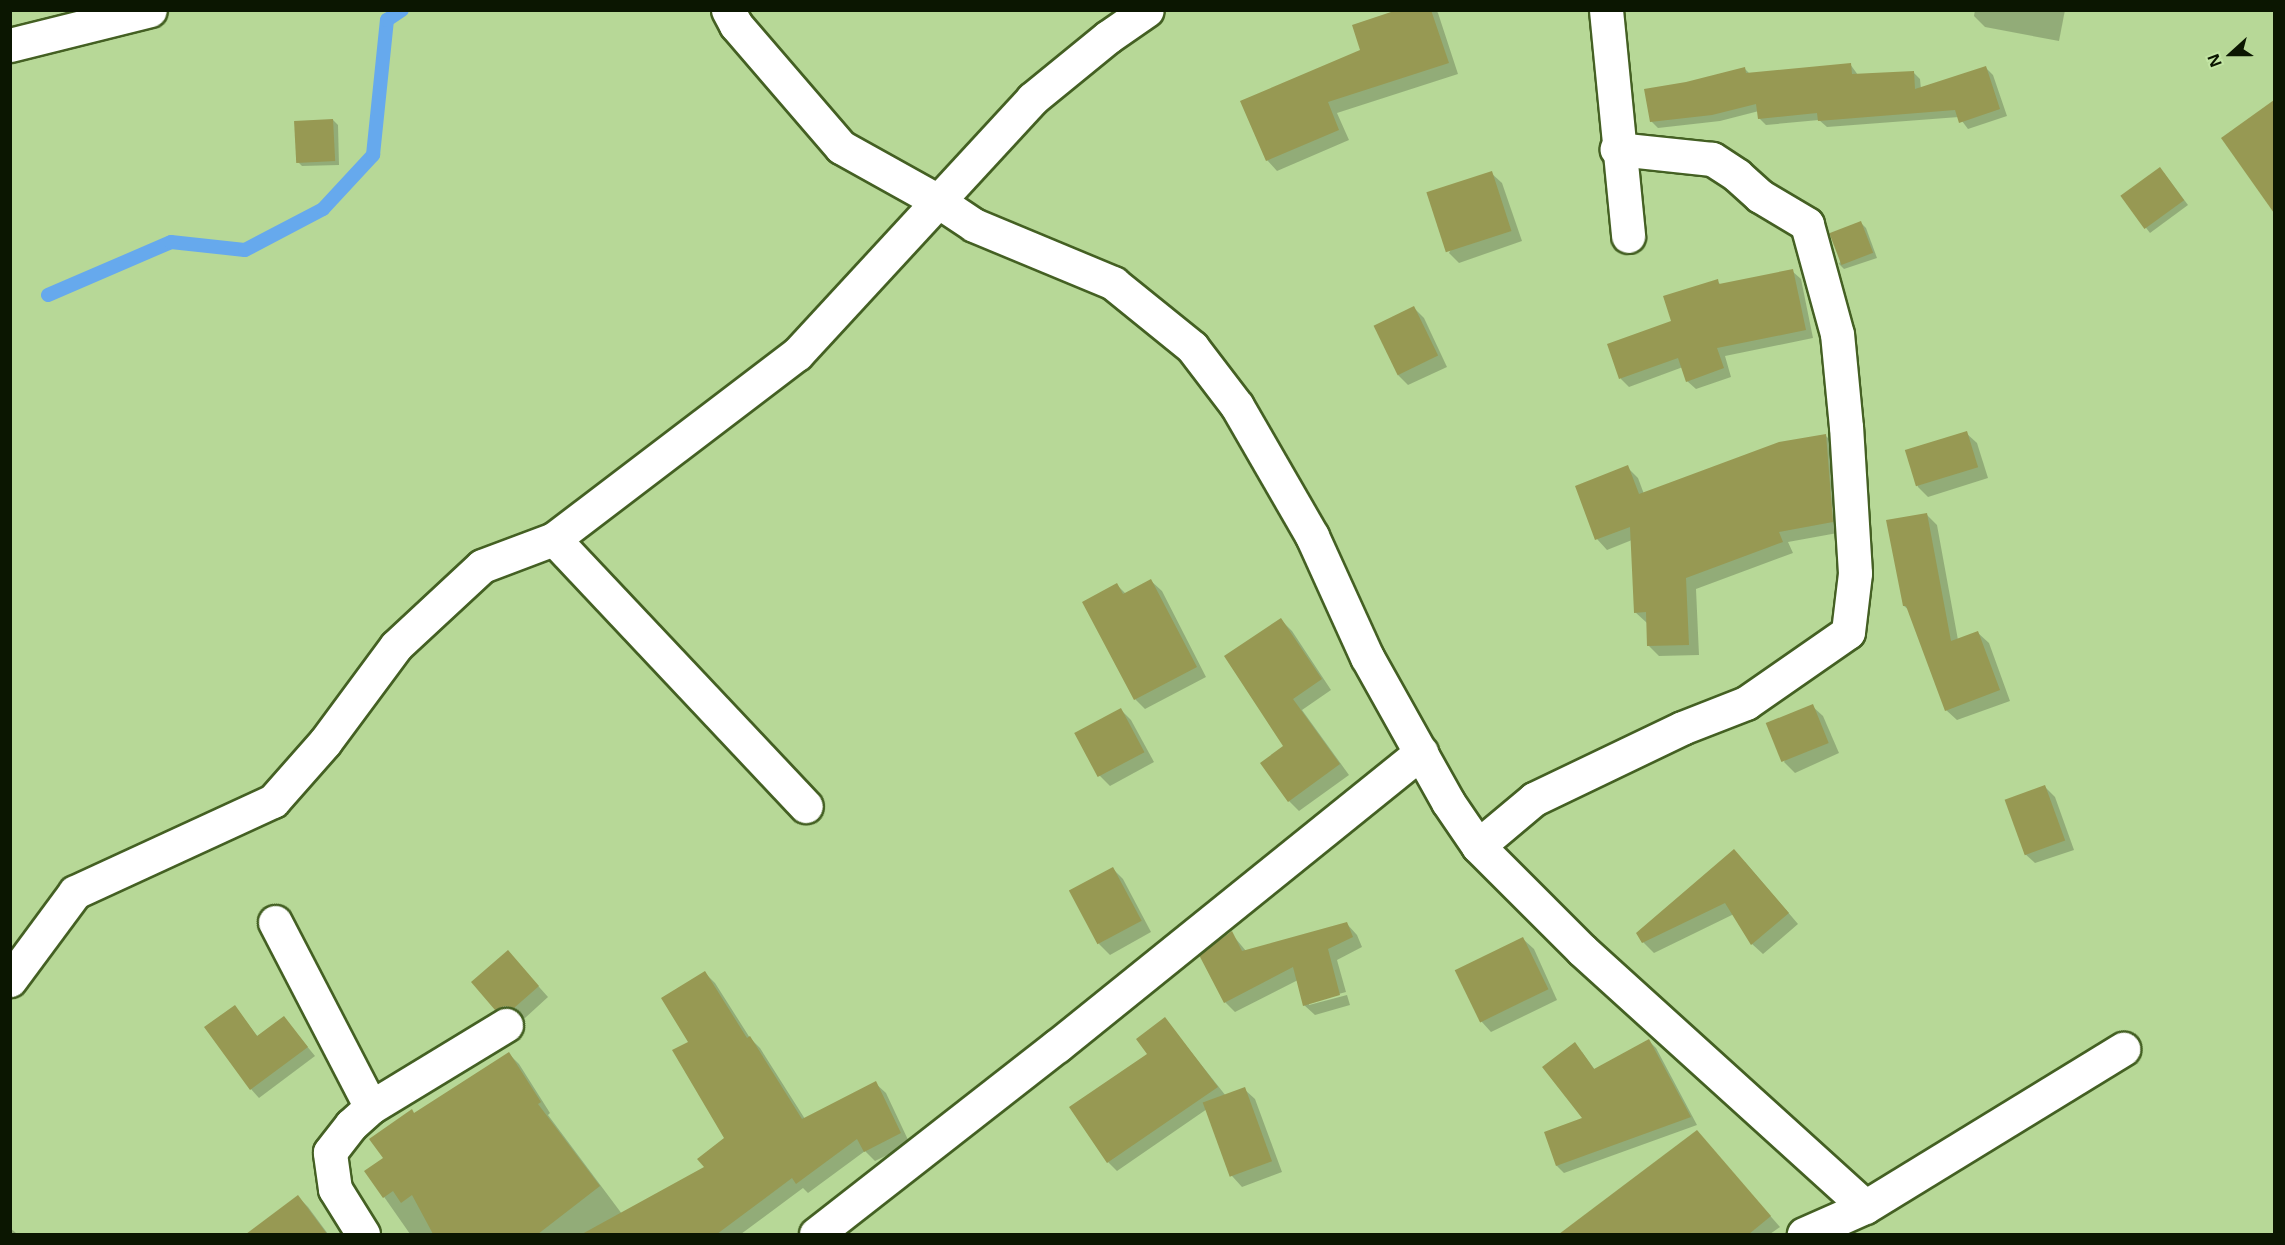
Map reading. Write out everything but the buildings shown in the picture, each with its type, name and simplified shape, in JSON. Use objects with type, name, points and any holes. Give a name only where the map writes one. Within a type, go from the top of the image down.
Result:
[{"type":"street","points":[[10,45],[150,10]]},
{"type":"street","points":[[728,10],[736,25],[841,147],[938,201],[974,225],[1113,283],[1192,347],[1237,406],[1312,536],[1367,657],[1448,802],[1478,846],[1582,950],[1865,1207]]},
{"type":"street","points":[[10,980],[75,892],[273,801],[325,742],[396,646],[482,566],[554,539],[797,354],[1032,99],[1108,37],[1147,10]]},
{"type":"street","points":[[1606,10],[1617,149],[1628,236]]},
{"type":"street","points":[[1478,846],[1534,799],[1683,728],[1746,703],[1848,632],[1855,573],[1837,334],[1807,224],[1760,196],[1737,175],[1712,159],[1617,149]]},
{"type":"street","points":[[554,539],[806,806]]},
{"type":"street","points":[[816,1234],[1047,1053],[1421,752]]},
{"type":"street","points":[[275,922],[371,1107]]},
{"type":"street","points":[[363,1234],[335,1190],[330,1152],[351,1125],[371,1107],[506,1025]]},
{"type":"street","points":[[1804,1234],[1865,1207],[2123,1049]]},
{"type":"waterway","points":[[48,295],[171,242],[245,250],[323,209],[373,155],[387,20],[402,10]]}]
